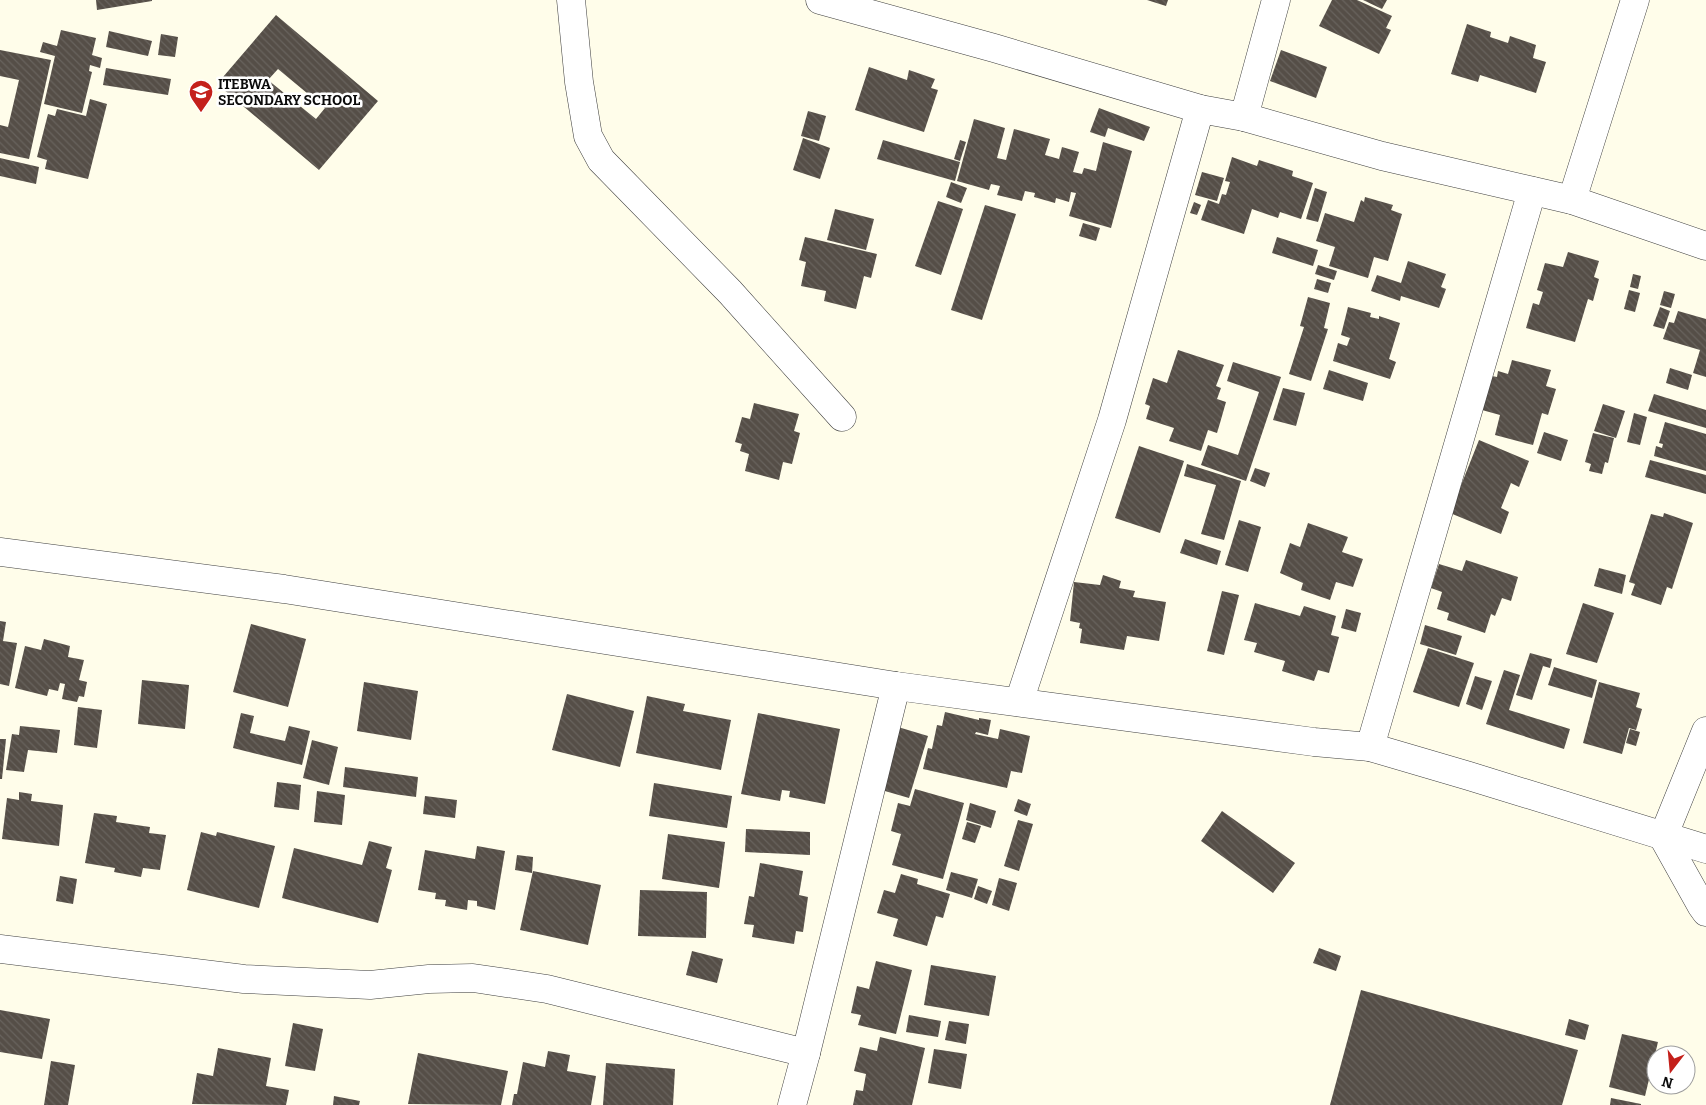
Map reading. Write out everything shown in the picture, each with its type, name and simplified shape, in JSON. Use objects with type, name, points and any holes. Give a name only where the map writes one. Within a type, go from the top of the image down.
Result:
[{"type":"street","points":[[571,0],[579,82],[588,136],[601,160],[730,292],[842,417]]},
{"type":"street","points":[[820,0],[994,48],[1200,109],[1244,117],[1382,156],[1572,200],[1706,246]]},
{"type":"street","points":[[1244,117],[1276,0]]},
{"type":"street","points":[[1572,200],[1634,0]]},
{"type":"street","points":[[1019,702],[1112,420],[1200,109]]},
{"type":"street","points":[[1370,748],[1532,191]]},
{"type":"street","points":[[0,552],[284,589],[896,686],[1370,748],[1469,776],[1706,849]]},
{"type":"street","points":[[792,1105],[896,686]]},
{"type":"street","points":[[1663,837],[1706,732]]},
{"type":"street","points":[[1663,837],[1706,912]]},
{"type":"street","points":[[0,949],[244,979],[370,985],[429,979],[473,978],[547,989],[806,1053]]},
{"type":"building","points":[[96,0],[152,0],[152,1],[97,10]]},
{"type":"building","points":[[1147,0],[1168,0],[1166,6]]},
{"type":"building","points":[[1332,0],[1357,0],[1392,16],[1386,28],[1391,30],[1379,54],[1319,26]]},
{"type":"building","points":[[1363,0],[1387,0],[1382,9]]},
{"type":"building","points":[[276,15],[378,101],[319,170],[217,84]],"holes":[[[278,69],[325,108],[316,119],[268,80]]]},
{"type":"building","points":[[1467,24],[1491,32],[1490,37],[1508,43],[1510,36],[1536,45],[1533,58],[1546,62],[1536,93],[1480,75],[1478,82],[1451,74]]},
{"type":"building","points":[[61,30],[96,38],[92,55],[102,58],[100,68],[90,65],[89,71],[92,72],[82,113],[44,104],[55,56],[40,52],[43,42],[57,46]]},
{"type":"building","points":[[109,31],[152,41],[148,56],[106,47]]},
{"type":"building","points":[[161,34],[178,37],[175,57],[158,55]]},
{"type":"building","points":[[0,50],[51,60],[29,159],[0,153],[0,125],[8,127],[19,80],[0,76]]},
{"type":"building","points":[[1281,50],[1327,67],[1316,98],[1270,81]]},
{"type":"building","points":[[869,67],[907,80],[909,70],[935,79],[931,88],[938,90],[924,132],[855,110]]},
{"type":"building","points":[[106,68],[171,79],[168,95],[103,85]]},
{"type":"building","points":[[90,99],[107,104],[88,179],[45,169],[47,160],[37,157],[48,114],[55,116],[57,109],[86,116]]},
{"type":"building","points":[[1099,108],[1150,127],[1144,141],[1108,128],[1105,137],[1090,132]]},
{"type":"building","points":[[808,111],[826,116],[819,141],[801,136]]},
{"type":"building","points":[[974,119],[1005,128],[997,158],[1006,160],[1014,129],[1050,139],[1045,155],[1059,159],[1062,147],[1079,152],[1073,172],[1082,174],[1084,168],[1096,171],[1103,142],[1132,151],[1111,228],[1069,216],[1076,193],[1071,192],[1069,202],[1056,198],[1055,203],[1034,197],[1035,193],[1025,191],[1022,201],[997,195],[1000,186],[991,184],[989,190],[957,181]]},
{"type":"building","points":[[803,138],[830,148],[820,179],[793,170]]},
{"type":"building","points":[[883,140],[960,162],[955,181],[877,159]]},
{"type":"building","points":[[960,140],[966,142],[960,161],[954,159]]},
{"type":"building","points":[[1232,157],[1257,166],[1259,160],[1293,171],[1292,176],[1313,183],[1301,219],[1280,212],[1278,218],[1252,209],[1244,234],[1201,220],[1208,200],[1219,204],[1222,194],[1226,195],[1230,182],[1225,181]]},
{"type":"building","points":[[0,158],[39,167],[36,184],[0,176]]},
{"type":"building","points":[[1202,172],[1224,178],[1217,201],[1195,195]]},
{"type":"building","points":[[951,182],[967,188],[961,203],[946,197]]},
{"type":"building","points":[[1315,188],[1327,192],[1318,222],[1306,219]]},
{"type":"building","points":[[1365,197],[1393,205],[1391,210],[1402,214],[1388,261],[1374,257],[1368,278],[1329,266],[1335,247],[1316,241],[1325,213],[1354,222],[1361,200],[1364,202]]},
{"type":"building","points":[[938,201],[963,209],[941,275],[915,266]]},
{"type":"building","points":[[1194,202],[1201,205],[1197,215],[1190,213]]},
{"type":"building","points":[[985,205],[1016,214],[982,320],[951,310]]},
{"type":"building","points":[[835,209],[874,219],[866,250],[827,240]]},
{"type":"building","points":[[1083,223],[1100,228],[1096,241],[1079,236]]},
{"type":"building","points":[[805,237],[877,254],[871,278],[864,276],[856,309],[824,301],[826,291],[801,286],[806,262],[799,260]]},
{"type":"building","points":[[1277,237],[1318,250],[1313,266],[1272,253]]},
{"type":"building","points":[[1568,252],[1599,261],[1594,277],[1599,279],[1593,301],[1588,299],[1575,342],[1526,328],[1533,303],[1539,305],[1543,292],[1537,290],[1545,263],[1563,267]]},
{"type":"building","points":[[1408,261],[1446,274],[1441,287],[1446,289],[1439,308],[1401,296],[1400,301],[1371,291],[1377,275],[1401,283]]},
{"type":"building","points":[[1318,265],[1337,271],[1334,280],[1315,274]]},
{"type":"building","points":[[1633,274],[1641,276],[1638,289],[1630,287]]},
{"type":"building","points":[[1317,279],[1331,283],[1328,293],[1314,289]]},
{"type":"building","points":[[1629,290],[1640,293],[1635,312],[1624,309]]},
{"type":"building","points":[[1664,291],[1675,294],[1671,308],[1660,305]]},
{"type":"building","points":[[1308,297],[1330,303],[1324,328],[1328,329],[1311,381],[1289,374],[1304,327],[1300,326]]},
{"type":"building","points":[[1348,307],[1371,313],[1370,317],[1379,319],[1379,316],[1400,323],[1389,359],[1396,362],[1390,379],[1333,361],[1338,343],[1347,346],[1350,338],[1341,335]]},
{"type":"building","points":[[1660,307],[1670,311],[1664,329],[1653,326]]},
{"type":"building","points":[[1678,311],[1706,319],[1706,377],[1693,373],[1700,350],[1663,339],[1669,322],[1674,323]]},
{"type":"building","points":[[1178,350],[1224,365],[1216,386],[1221,388],[1217,399],[1226,402],[1217,433],[1208,430],[1201,451],[1169,441],[1174,428],[1146,419],[1150,406],[1145,404],[1153,378],[1167,383]]},
{"type":"building","points":[[1512,360],[1551,370],[1546,386],[1556,389],[1548,415],[1542,413],[1533,445],[1495,435],[1500,415],[1482,410],[1492,376],[1497,377],[1498,371],[1508,374]]},
{"type":"building","points":[[1233,362],[1281,377],[1246,481],[1201,465],[1208,445],[1238,455],[1259,392],[1227,381]]},
{"type":"building","points":[[1670,368],[1692,375],[1688,390],[1666,383]]},
{"type":"building","points":[[1329,370],[1368,383],[1363,401],[1323,389]]},
{"type":"building","points":[[1283,388],[1305,393],[1296,426],[1273,420]]},
{"type":"building","points":[[1654,394],[1706,410],[1706,428],[1648,411]]},
{"type":"building","points":[[754,403],[799,414],[794,431],[800,433],[792,464],[783,462],[779,480],[745,471],[749,454],[740,451],[742,444],[735,442],[742,417],[750,419]]},
{"type":"building","points":[[1603,404],[1625,411],[1616,438],[1594,431]]},
{"type":"building","points":[[1634,413],[1647,417],[1640,445],[1627,442]]},
{"type":"building","points":[[1665,422],[1706,434],[1706,471],[1654,456],[1656,446],[1662,448],[1663,444],[1659,443]]},
{"type":"building","points":[[1544,432],[1568,440],[1561,461],[1537,453]]},
{"type":"building","points":[[1593,433],[1614,438],[1608,463],[1605,462],[1602,474],[1589,471],[1591,464],[1585,462]]},
{"type":"building","points":[[1479,440],[1529,461],[1519,487],[1511,483],[1501,508],[1509,512],[1501,534],[1450,513]]},
{"type":"building","points":[[1139,446],[1184,461],[1160,533],[1115,518]]},
{"type":"building","points":[[1650,460],[1706,475],[1706,494],[1645,477]]},
{"type":"building","points":[[1187,464],[1241,481],[1224,540],[1201,534],[1216,485],[1184,476]]},
{"type":"building","points":[[1255,468],[1270,473],[1265,487],[1250,481]]},
{"type":"building","points":[[1664,513],[1693,523],[1672,589],[1667,587],[1661,605],[1631,595],[1635,584],[1629,582],[1651,514],[1663,517]]},
{"type":"building","points":[[1239,520],[1261,527],[1248,572],[1225,565]]},
{"type":"building","points":[[1308,523],[1348,537],[1342,552],[1363,559],[1353,587],[1336,582],[1330,600],[1301,590],[1303,583],[1280,573],[1290,543],[1300,547]]},
{"type":"building","points":[[1185,539],[1221,551],[1217,565],[1180,553]]},
{"type":"building","points":[[1466,560],[1518,577],[1511,601],[1502,598],[1495,616],[1491,614],[1485,633],[1447,620],[1449,613],[1437,609],[1442,592],[1431,588],[1439,564],[1462,571]]},
{"type":"building","points":[[1599,568],[1626,575],[1622,594],[1594,586]]},
{"type":"building","points":[[1103,575],[1121,581],[1119,588],[1135,591],[1133,597],[1166,602],[1159,641],[1127,636],[1124,650],[1080,643],[1082,629],[1079,628],[1080,623],[1070,621],[1074,582],[1100,585]]},
{"type":"building","points":[[1222,591],[1239,595],[1224,655],[1207,651]]},
{"type":"building","points":[[1255,603],[1300,616],[1304,606],[1336,616],[1331,635],[1339,637],[1329,673],[1318,670],[1314,681],[1282,671],[1285,661],[1254,652],[1257,643],[1244,640]]},
{"type":"building","points":[[1583,603],[1614,613],[1597,663],[1566,654]]},
{"type":"building","points":[[1346,609],[1361,613],[1356,632],[1341,628]]},
{"type":"building","points":[[0,621],[6,622],[3,641],[17,643],[9,686],[0,684]]},
{"type":"building","points":[[251,624],[306,639],[288,707],[233,692]]},
{"type":"building","points":[[1425,625],[1462,636],[1456,655],[1420,644]]},
{"type":"building","points":[[44,639],[70,646],[68,657],[84,660],[79,680],[87,682],[84,697],[79,696],[77,702],[62,699],[65,684],[60,683],[58,691],[49,689],[47,696],[15,688],[25,646],[41,650]]},
{"type":"building","points":[[1428,648],[1474,663],[1459,707],[1413,692]]},
{"type":"building","points":[[1530,653],[1552,659],[1550,668],[1543,666],[1532,700],[1516,695]]},
{"type":"building","points":[[1554,667],[1597,680],[1592,698],[1548,685]]},
{"type":"building","points":[[1504,670],[1520,675],[1509,710],[1570,729],[1564,749],[1486,724]]},
{"type":"building","points":[[1475,676],[1492,681],[1482,710],[1466,704]]},
{"type":"building","points":[[142,680],[189,685],[185,729],[138,724]]},
{"type":"building","points":[[364,682],[418,691],[411,740],[357,731]]},
{"type":"building","points":[[1599,682],[1640,693],[1636,707],[1642,709],[1636,730],[1629,728],[1622,754],[1583,743]]},
{"type":"building","points":[[567,694],[634,711],[620,767],[552,750]]},
{"type":"building","points":[[647,696],[685,704],[683,711],[731,720],[721,770],[636,753]]},
{"type":"building","points":[[78,707],[102,710],[97,748],[74,745]]},
{"type":"building","points":[[945,712],[979,720],[979,718],[991,720],[988,735],[976,732],[975,734],[998,739],[1000,729],[1030,736],[1022,773],[1011,771],[1007,788],[923,769],[928,748],[932,749],[937,725],[942,726]]},
{"type":"building","points":[[241,713],[254,716],[250,733],[285,741],[289,726],[310,731],[302,765],[233,748]]},
{"type":"building","points":[[758,713],[840,729],[825,804],[789,797],[790,791],[782,790],[780,801],[741,794]]},
{"type":"building","points":[[20,726],[60,730],[57,753],[28,750],[24,772],[6,770],[12,734],[19,735]]},
{"type":"building","points":[[898,727],[928,736],[909,798],[878,789]]},
{"type":"building","points":[[1630,729],[1640,732],[1636,746],[1626,743]]},
{"type":"building","points":[[0,739],[6,739],[2,779],[0,779]]},
{"type":"building","points":[[312,740],[338,747],[329,785],[303,778]]},
{"type":"building","points":[[345,767],[418,777],[416,797],[343,787]]},
{"type":"building","points":[[277,782],[301,785],[299,810],[274,807]]},
{"type":"building","points":[[654,783],[732,796],[727,828],[649,816]]},
{"type":"building","points":[[915,789],[964,803],[943,879],[892,865],[901,834],[891,831],[898,803],[910,806]]},
{"type":"building","points":[[317,791],[345,795],[342,825],[314,822]]},
{"type":"building","points":[[19,792],[32,794],[31,801],[63,805],[59,846],[2,839],[7,798],[19,800]]},
{"type":"building","points":[[425,796],[457,800],[455,818],[423,814]]},
{"type":"building","points":[[1018,799],[1031,804],[1027,816],[1014,811]]},
{"type":"building","points":[[970,803],[996,811],[991,828],[966,820]]},
{"type":"building","points":[[1222,811],[1295,863],[1273,893],[1201,841]]},
{"type":"building","points":[[94,813],[117,816],[116,822],[150,827],[149,833],[166,835],[160,870],[143,868],[141,877],[114,872],[115,868],[85,863]]},
{"type":"building","points":[[1018,820],[1033,824],[1019,871],[1004,866]]},
{"type":"building","points":[[967,822],[981,826],[975,843],[962,839]]},
{"type":"building","points":[[746,829],[810,832],[810,855],[745,852]]},
{"type":"building","points":[[201,832],[216,836],[217,832],[275,846],[259,908],[187,890]]},
{"type":"building","points":[[668,834],[725,842],[719,888],[662,879]]},
{"type":"building","points":[[369,841],[392,847],[386,868],[392,870],[378,923],[282,898],[294,848],[362,865]]},
{"type":"building","points":[[477,846],[505,851],[495,910],[477,906],[477,901],[468,900],[467,910],[445,906],[446,900],[435,899],[436,893],[418,890],[425,850],[475,859]]},
{"type":"building","points":[[517,855],[533,857],[532,873],[515,870]]},
{"type":"building","points":[[760,863],[803,871],[799,895],[808,897],[803,932],[796,931],[794,944],[752,937],[754,925],[744,924],[749,896],[754,897]]},
{"type":"building","points":[[533,871],[601,885],[588,945],[520,930]]},
{"type":"building","points":[[951,872],[978,879],[972,898],[946,890]]},
{"type":"building","points":[[901,874],[918,879],[917,884],[950,894],[943,918],[936,916],[927,946],[893,936],[898,919],[877,913],[884,890],[895,893]]},
{"type":"building","points":[[60,876],[77,879],[73,904],[56,901]]},
{"type":"building","points":[[999,878],[1017,883],[1009,911],[992,905]]},
{"type":"building","points":[[978,886],[992,891],[987,904],[974,899]]},
{"type":"building","points":[[640,890],[707,892],[706,938],[638,936]]},
{"type":"building","points":[[1319,948],[1341,956],[1336,971],[1313,963]]},
{"type":"building","points":[[692,951],[723,959],[717,983],[686,975]]},
{"type":"building","points":[[876,961],[912,970],[896,1034],[858,1025],[861,1015],[851,1013],[857,986],[869,989]]},
{"type":"building","points":[[931,965],[996,976],[989,1016],[924,1005]]},
{"type":"building","points":[[1361,990],[1578,1050],[1562,1105],[1330,1105]]},
{"type":"building","points":[[0,1010],[50,1019],[42,1059],[0,1052]]},
{"type":"building","points":[[909,1015],[941,1021],[938,1037],[906,1032]]},
{"type":"building","points":[[1569,1019],[1589,1025],[1585,1040],[1565,1035]]},
{"type":"building","points":[[949,1021],[969,1024],[966,1044],[945,1040]]},
{"type":"building","points":[[293,1023],[323,1029],[315,1071],[285,1066]]},
{"type":"building","points":[[1622,1034],[1658,1042],[1657,1045],[1646,1045],[1645,1096],[1609,1087]]},
{"type":"building","points":[[880,1037],[925,1048],[912,1105],[853,1105],[856,1090],[863,1091],[866,1074],[854,1071],[860,1047],[877,1051]]},
{"type":"building","points":[[218,1048],[271,1058],[266,1086],[289,1090],[286,1105],[192,1104],[197,1073],[213,1076]]},
{"type":"building","points":[[934,1049],[967,1054],[961,1089],[928,1083]]},
{"type":"building","points":[[548,1051],[570,1055],[567,1071],[596,1076],[591,1105],[512,1105],[514,1094],[517,1094],[523,1062],[545,1067]]},
{"type":"building","points":[[418,1053],[508,1071],[501,1105],[408,1104]]},
{"type":"building","points":[[51,1061],[75,1065],[68,1105],[44,1105]]},
{"type":"building","points":[[606,1063],[675,1069],[673,1105],[603,1105]]},
{"type":"building","points":[[334,1096],[360,1101],[359,1105],[333,1105]]},
{"type":"building","points":[[1611,1098],[1641,1104],[1641,1105],[1610,1105]]},
{"type":"place","name":"ITEBWA SECONDARY SCHOOL","points":[[201,113]]}]
